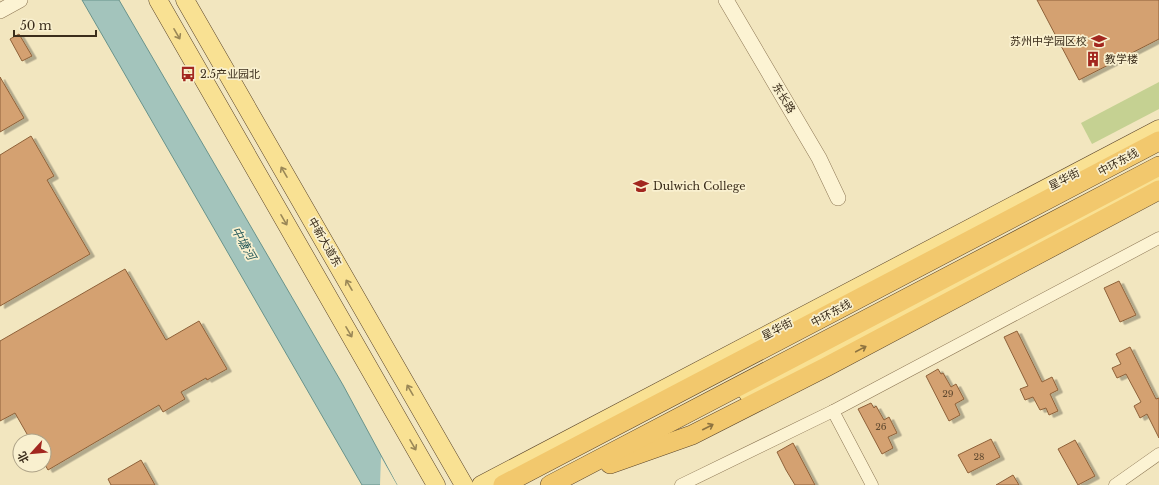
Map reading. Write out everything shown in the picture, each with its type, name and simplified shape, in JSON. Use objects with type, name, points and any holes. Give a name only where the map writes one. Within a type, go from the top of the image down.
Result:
[{"type":"highway","name":"中环东线","points":[[503,485],[1159,141]]},
{"type":"highway","name":"中环东线","points":[[550,485],[1159,166]]},
{"type":"highway","points":[[606,466],[692,435],[826,367],[1159,190]]},
{"type":"main road","points":[[158,0],[436,485]]},
{"type":"main road","name":"中新大道东","points":[[185,0],[464,485]]},
{"type":"main road","name":"星华街","points":[[481,485],[1159,129]]},
{"type":"main road","points":[[569,485],[1159,178]]},
{"type":"street","points":[[0,11],[20,0]]},
{"type":"street","name":"东长路","points":[[726,0],[819,158],[838,198]]},
{"type":"street","points":[[681,485],[833,411],[1159,238]]},
{"type":"street","points":[[833,411],[872,485]]},
{"type":"street","points":[[1115,485],[1159,454]]},
{"type":"green space","points":[[1159,82],[1159,109],[1092,144],[1081,123]]},
{"type":"water","name":"中塘河","points":[[82,0],[119,0],[343,385],[397,485],[362,485]]},
{"type":"pier","points":[[381,457],[397,485],[380,485]]},
{"type":"building","name":"教学楼","points":[[1037,0],[1159,0],[1159,39],[1079,80]]},
{"type":"building","points":[[19,34],[32,56],[22,61],[10,39]]},
{"type":"building","points":[[0,77],[24,118],[0,132]]},
{"type":"building","points":[[31,136],[54,176],[47,180],[90,254],[0,306],[0,155]]},
{"type":"building","points":[[125,269],[166,340],[199,321],[227,369],[207,380],[206,378],[181,392],[185,399],[163,412],[159,405],[52,468],[52,433],[26,433],[15,413],[0,421],[0,341]]},
{"type":"building","points":[[1119,281],[1136,315],[1120,322],[1104,288]]},
{"type":"building","points":[[1017,331],[1042,382],[1052,377],[1058,390],[1050,394],[1058,411],[1049,415],[1046,408],[1040,410],[1033,397],[1025,400],[1020,389],[1028,386],[1004,337]]},
{"type":"building","points":[[1130,347],[1156,399],[1159,398],[1159,438],[1147,414],[1140,418],[1134,406],[1141,402],[1126,374],[1117,378],[1112,368],[1121,364],[1116,354]]},
{"type":"building","points":[[938,369],[941,374],[943,373],[951,387],[956,384],[964,399],[955,404],[960,415],[949,421],[926,376]]},
{"type":"building","points":[[871,403],[874,408],[876,406],[884,420],[889,417],[897,433],[888,437],[893,448],[882,454],[858,409]]},
{"type":"building","points":[[991,439],[1000,457],[968,473],[958,455]]},
{"type":"building","points":[[1075,440],[1095,476],[1078,485],[1058,449]]},
{"type":"building","points":[[793,443],[815,485],[795,485],[786,470],[777,452]]},
{"type":"building","points":[[141,460],[155,485],[111,485],[108,479]]},
{"type":"building","points":[[1013,475],[1019,485],[996,485]]},
{"type":"place","name":"苏州中学园区校","points":[[1099,41]]},
{"type":"place","name":"教学楼","points":[[1093,59]]},
{"type":"place","name":"2.5产业园北","points":[[188,74]]},
{"type":"place","name":"Dulwich College","points":[[641,186]]}]
